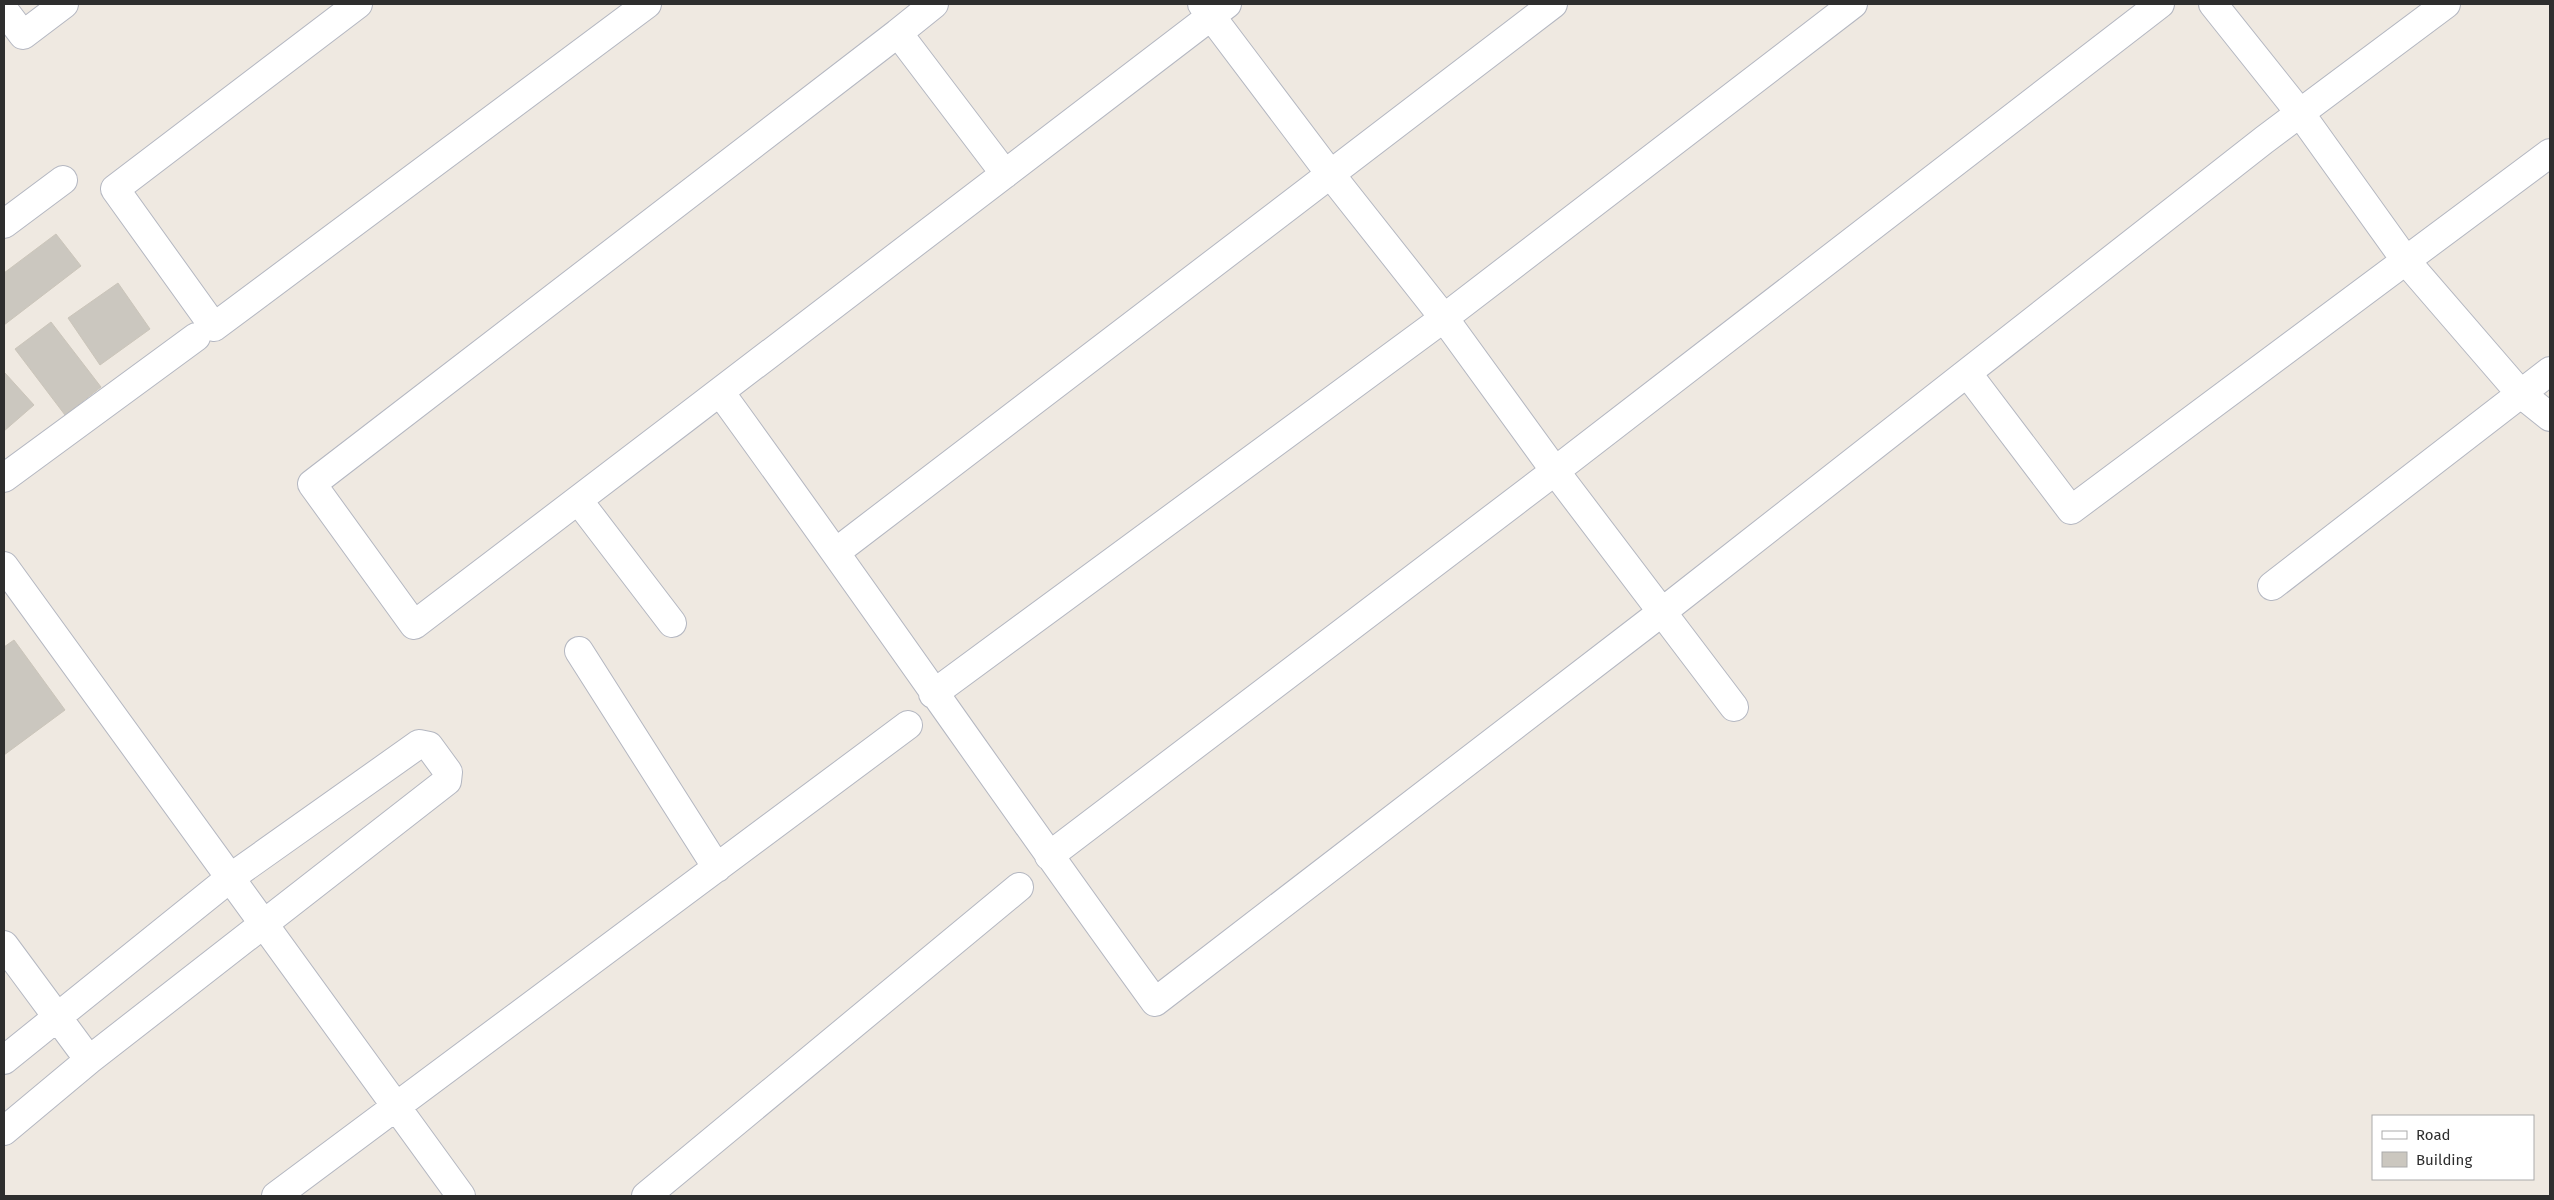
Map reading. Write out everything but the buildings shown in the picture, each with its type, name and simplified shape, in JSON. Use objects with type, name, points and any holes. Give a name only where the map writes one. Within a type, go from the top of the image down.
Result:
[{"type":"street","points":[[4,10],[23,35],[64,4]]},
{"type":"street","points":[[358,4],[115,189],[214,327],[647,4]]},
{"type":"street","points":[[934,4],[312,484],[414,626],[1005,174],[1213,8],[1332,174],[1444,318],[1555,471],[1734,707]]},
{"type":"street","points":[[836,552],[1553,4]]},
{"type":"street","points":[[933,694],[1444,318],[1853,4]]},
{"type":"street","points":[[1050,856],[1555,471],[2160,4]]},
{"type":"street","points":[[2213,4],[2300,113],[2406,261],[2520,393],[2550,417]]},
{"type":"street","points":[[720,392],[836,552],[933,694],[1154,1002],[1662,612],[2300,113],[2446,4]]},
{"type":"street","points":[[898,33],[1005,174]]},
{"type":"street","points":[[1968,374],[2071,510],[2550,153]]},
{"type":"street","points":[[4,224],[63,180]]},
{"type":"street","points":[[4,478],[196,337]]},
{"type":"street","points":[[2272,586],[2550,371]]},
{"type":"street","points":[[578,500],[672,624]]},
{"type":"street","points":[[4,566],[460,1196]]},
{"type":"street","points":[[578,651],[717,868]]},
{"type":"street","points":[[276,1196],[397,1108],[908,725]]},
{"type":"street","points":[[4,1060],[56,1016],[230,878],[419,744],[429,746],[448,772],[448,782],[88,1060],[4,1131]]},
{"type":"street","points":[[646,1196],[1019,887]]},
{"type":"street","points":[[4,945],[88,1060]]}]
